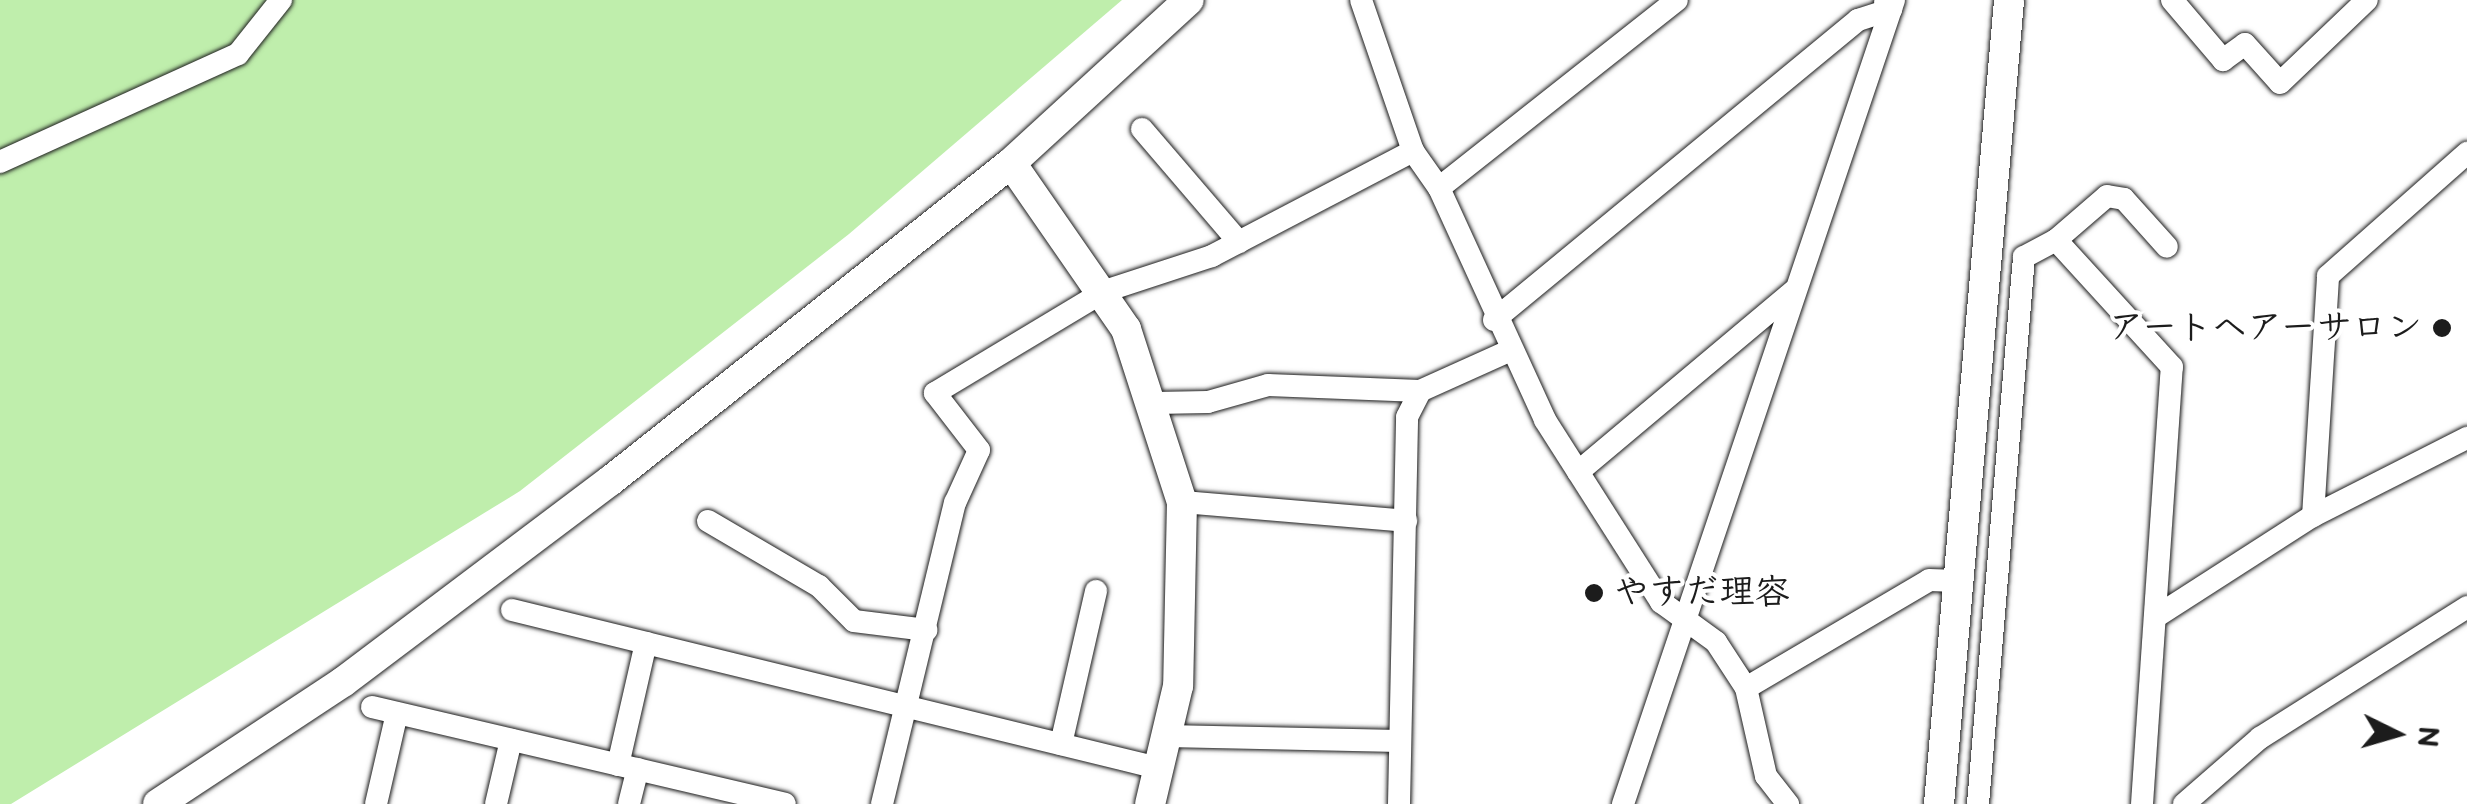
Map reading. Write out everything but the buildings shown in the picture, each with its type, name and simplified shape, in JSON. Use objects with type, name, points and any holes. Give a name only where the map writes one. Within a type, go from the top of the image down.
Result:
[{"type":"street","points":[[0,162],[238,54],[281,0]]},
{"type":"street","points":[[158,804],[343,682],[1011,163],[1189,0]]},
{"type":"street","points":[[1362,0],[1412,152],[1439,188],[1509,350],[1578,472],[1661,602],[1716,642],[1746,688],[1766,776],[1788,804]]},
{"type":"street","points":[[1439,188],[1677,0]]},
{"type":"street","points":[[1939,804],[2010,0]]},
{"type":"street","points":[[2172,0],[2223,60],[2245,44],[2280,83],[2366,0]]},
{"type":"street","points":[[1494,320],[1858,20],[1889,3]]},
{"type":"street","points":[[1623,804],[1889,3]]},
{"type":"street","points":[[1142,129],[1238,242]]},
{"type":"street","points":[[882,804],[955,503],[979,450],[935,394],[1104,291],[1238,242],[1412,152]]},
{"type":"street","points":[[2313,516],[2328,276],[2467,153]]},
{"type":"street","points":[[1011,163],[1104,291],[1155,403],[1182,502],[1186,576],[1166,736],[1150,804]]},
{"type":"street","points":[[1978,804],[2024,256],[2056,240],[2107,196],[2124,199],[2166,247]]},
{"type":"street","points":[[2056,240],[2172,367],[2142,804]]},
{"type":"street","points":[[1578,472],[1794,290]]},
{"type":"street","points":[[1155,403],[1208,402],[1268,385],[1420,391],[1509,350]]},
{"type":"street","points":[[1398,804],[1407,417],[1420,391]]},
{"type":"street","points":[[2157,616],[2313,516],[2467,438]]},
{"type":"street","points":[[1182,502],[1406,520]]},
{"type":"street","points":[[708,521],[819,586],[854,621],[926,630]]},
{"type":"street","points":[[1746,688],[1929,580],[1958,581]]},
{"type":"street","points":[[1061,744],[1096,591]]},
{"type":"street","points":[[2184,804],[2274,728],[2467,607]]},
{"type":"street","points":[[512,610],[1158,768]]},
{"type":"street","points":[[629,804],[628,767],[646,643]]},
{"type":"street","points":[[372,707],[784,804]]},
{"type":"street","points":[[376,804],[397,713]]},
{"type":"street","points":[[1166,736],[1400,741]]},
{"type":"street","points":[[496,804],[511,740]]},
{"type":"green space","points":[[0,0],[1122,0],[849,234],[520,491],[11,804],[0,804]]},
{"type":"place","name":"アートヘアーサロン","points":[[2442,328]]},
{"type":"place","name":"やすだ理容","points":[[1594,593]]}]
